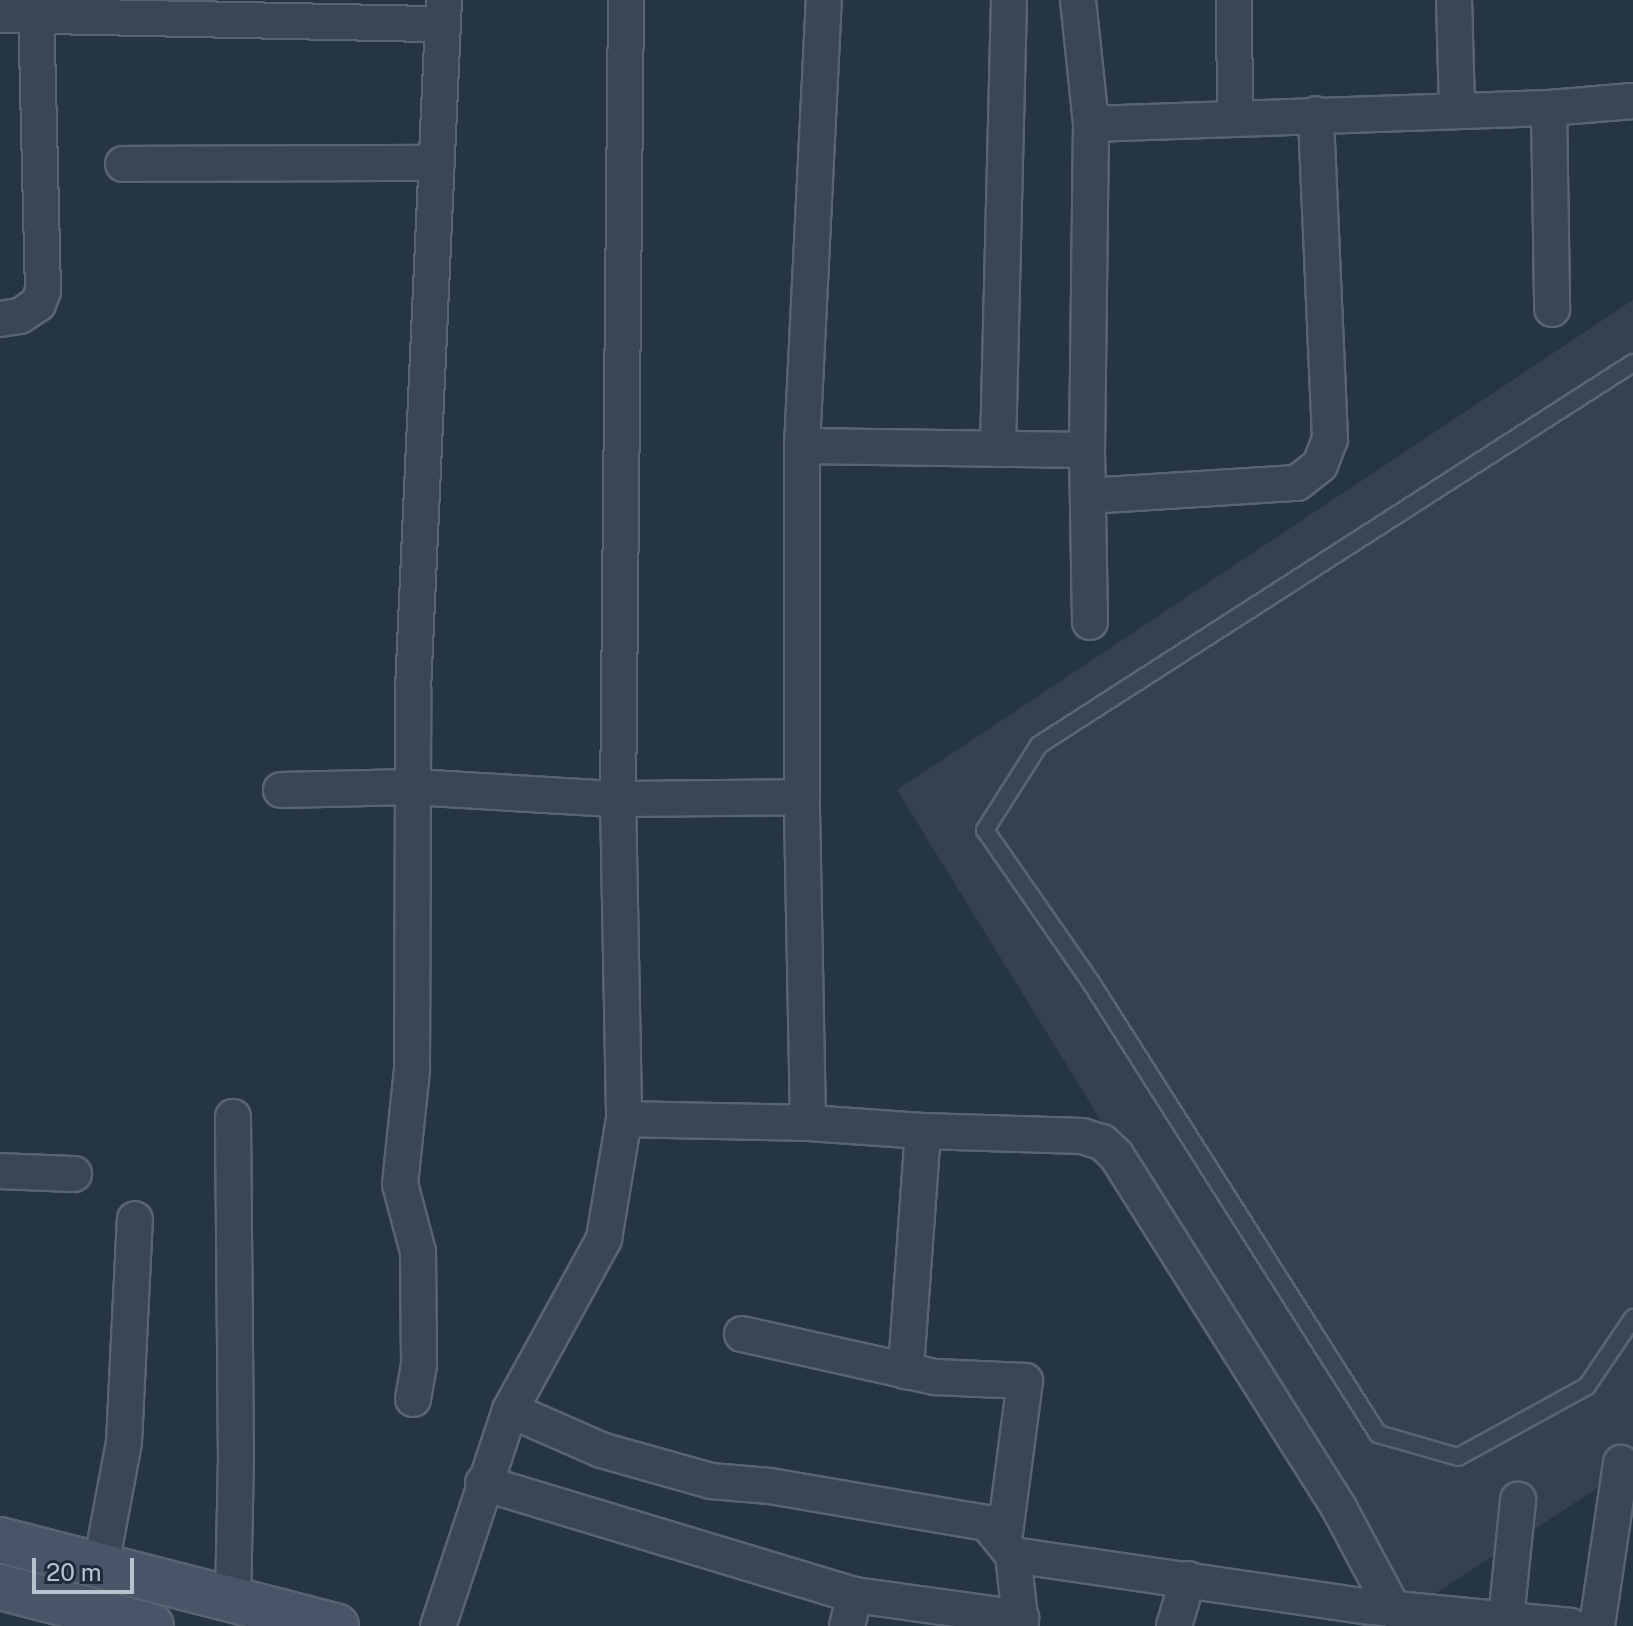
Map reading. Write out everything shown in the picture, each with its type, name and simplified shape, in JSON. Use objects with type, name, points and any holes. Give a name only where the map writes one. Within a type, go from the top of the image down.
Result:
[{"type":"street","points":[[438,1626],[483,1483],[510,1410],[604,1239],[624,1119],[618,799],[626,0]]},
{"type":"street","points":[[808,1123],[802,797],[802,446],[824,0]]},
{"type":"street","points":[[998,449],[1009,0]]},
{"type":"street","points":[[1078,0],[1091,124],[1087,450],[1090,622]]},
{"type":"street","points":[[1234,0],[1235,117]]},
{"type":"street","points":[[1454,0],[1457,109]]},
{"type":"street","points":[[0,319],[20,316],[38,304],[43,291],[36,7]]},
{"type":"street","points":[[0,15],[36,7],[444,12],[413,690],[412,1069],[400,1184],[418,1252],[419,1365],[413,1399]]},
{"type":"street","points":[[1091,124],[1549,108],[1633,101]]},
{"type":"street","points":[[1549,108],[1552,309]]},
{"type":"street","points":[[1088,496],[1297,483],[1320,465],[1330,439],[1316,114]]},
{"type":"street","points":[[123,164],[437,163]]},
{"type":"street","points":[[802,446],[1087,450]]},
{"type":"street","points":[[281,790],[413,787],[618,799],[802,797]]},
{"type":"street","points":[[233,1117],[236,1457],[233,1599]]},
{"type":"street","points":[[624,1119],[808,1123],[923,1131],[1082,1136],[1102,1142],[1116,1155],[1338,1506],[1404,1618]]},
{"type":"street","points":[[906,1371],[923,1131]]},
{"type":"street","points":[[0,1171],[74,1174]]},
{"type":"street","points":[[101,1565],[124,1442],[135,1219]]},
{"type":"street","points":[[483,1483],[851,1611],[1021,1622],[1009,1548],[1025,1381],[935,1377],[742,1334]]},
{"type":"street","points":[[510,1410],[601,1450],[711,1481],[770,1486],[987,1523],[1009,1548],[1404,1618],[1506,1619],[1571,1626]]},
{"type":"street","points":[[1597,1626],[1621,1463]]},
{"type":"street","points":[[1506,1619],[1518,1500]]},
{"type":"street","points":[[0,1540],[336,1626]]},
{"type":"street","points":[[1174,1626],[1188,1579]]},
{"type":"street","points":[[0,1587],[151,1626]]},
{"type":"lane","points":[[1633,363],[1039,745],[985,830],[1092,984],[1378,1434],[1458,1457],[1587,1386],[1633,1318]]},
{"type":"shaded area","points":[[1633,300],[1633,1465],[1405,1613],[897,790]]}]
